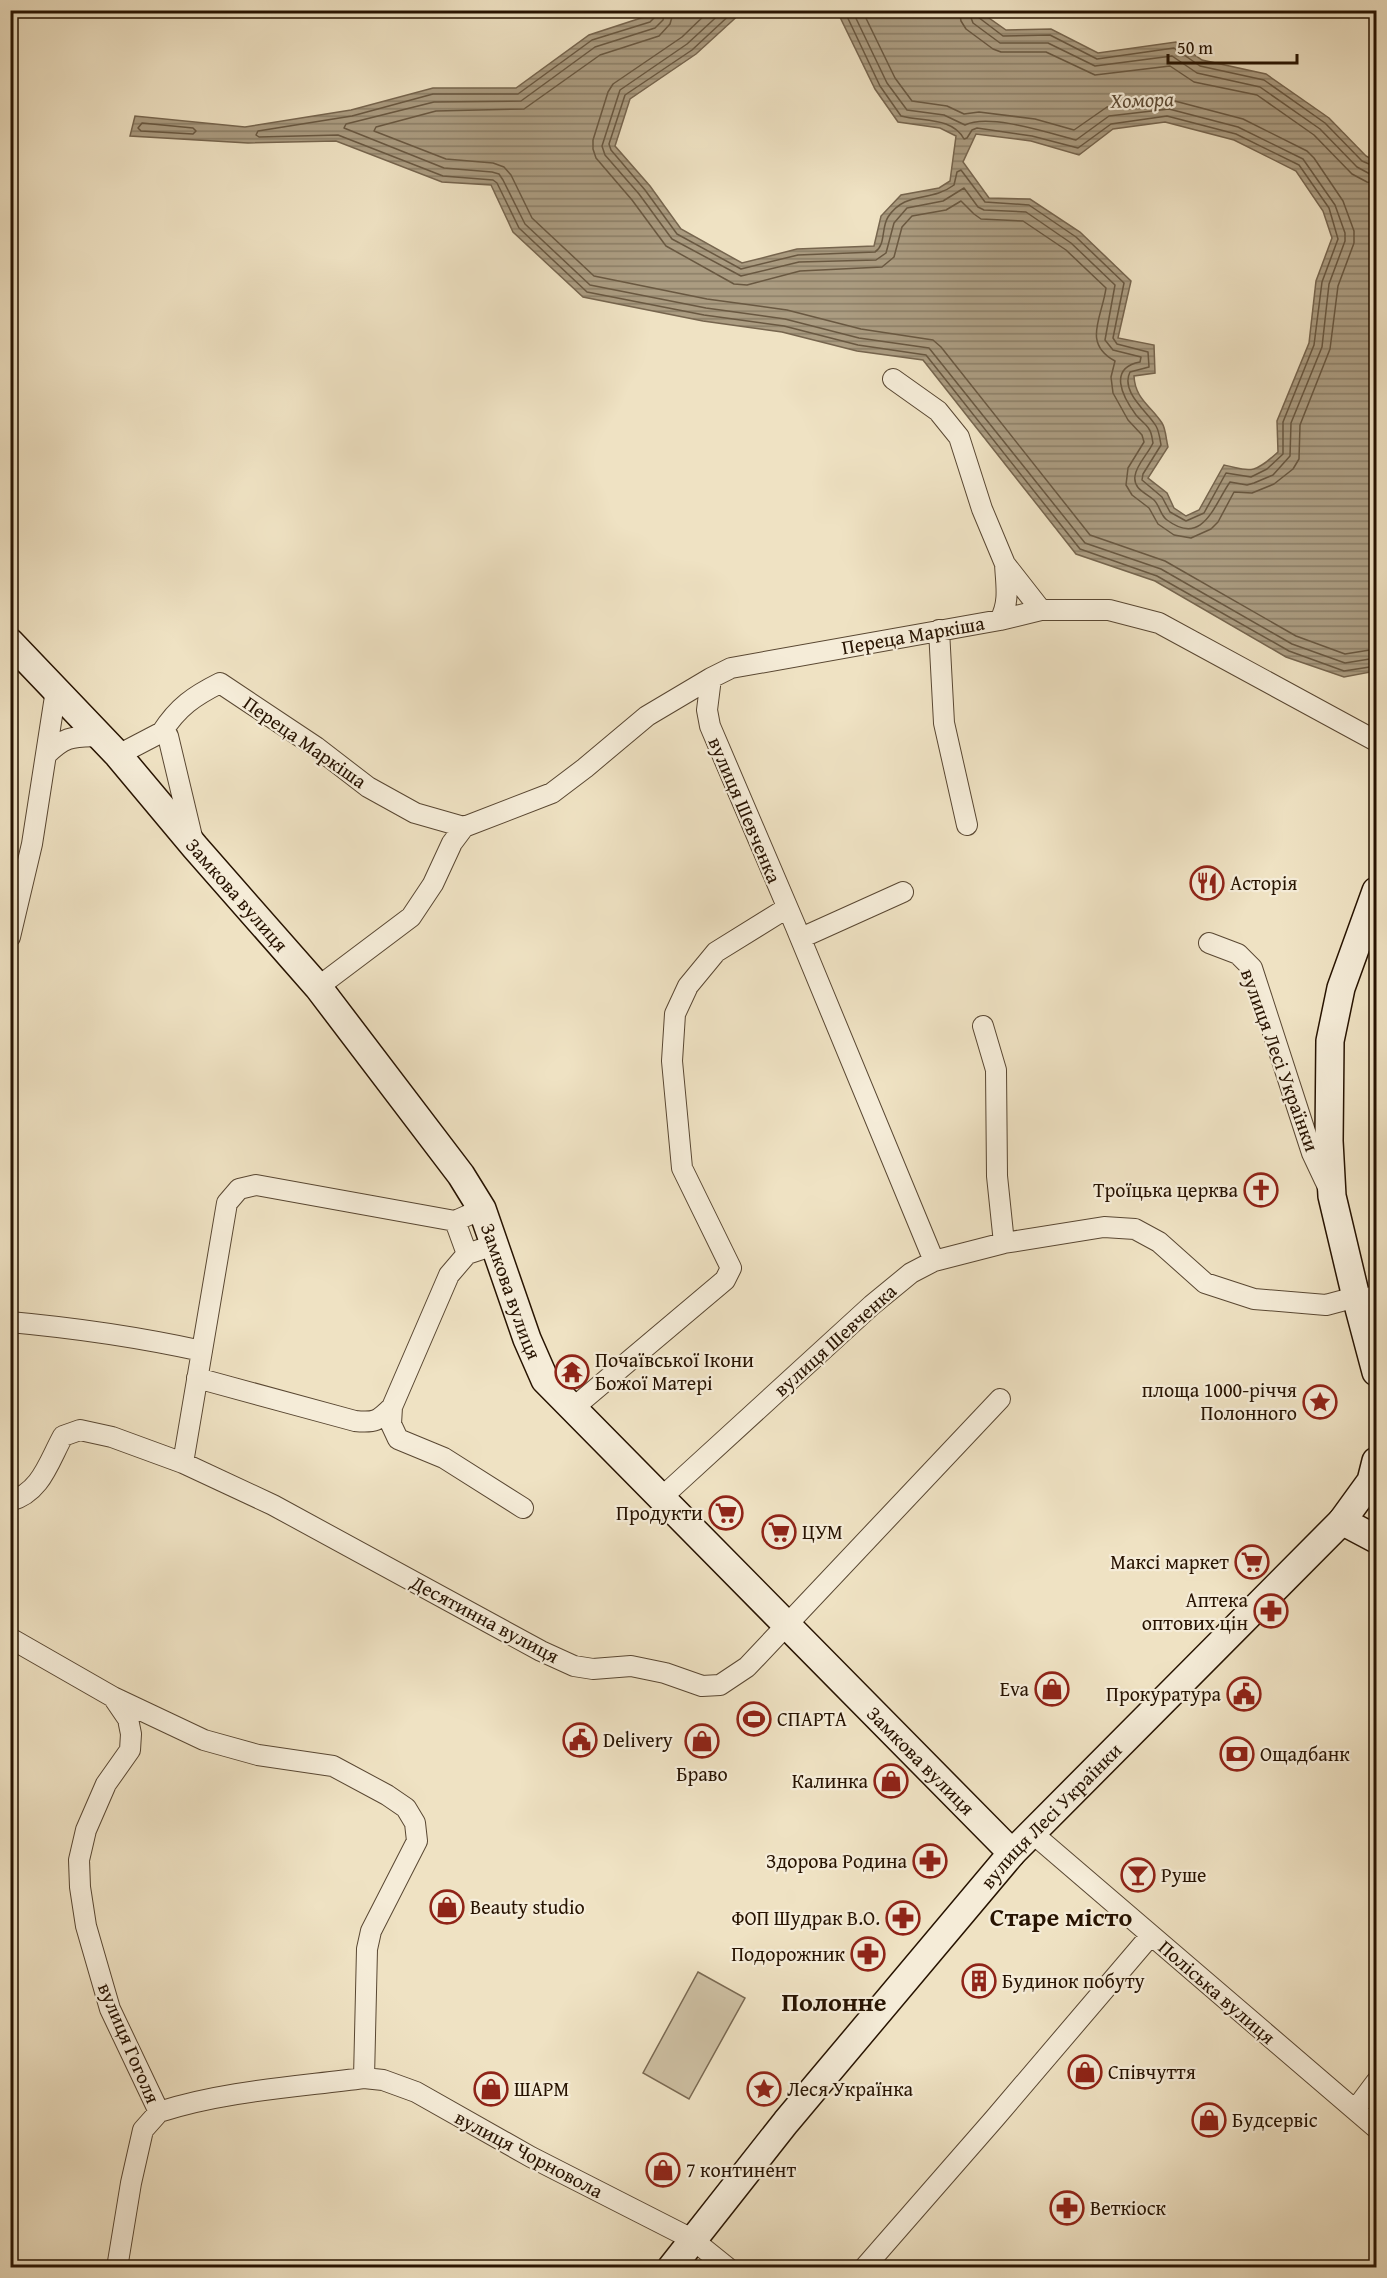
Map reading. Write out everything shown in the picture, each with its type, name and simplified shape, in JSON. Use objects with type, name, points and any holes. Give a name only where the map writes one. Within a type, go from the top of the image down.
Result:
[{"type":"main road","name":"Замкова вулиця","points":[[10,642],[109,745],[318,987],[461,1175],[483,1209],[527,1340],[545,1380],[1012,1852]]},
{"type":"main road","name":"вулиця Лесі Українки","points":[[1377,891],[1341,988],[1330,1041],[1329,1141],[1332,1196],[1363,1299],[1377,1372]]},
{"type":"main road","name":"вулиця Лесі Українки","points":[[671,2268],[786,2122],[1012,1852],[1341,1521],[1371,1481],[1377,1461]]},
{"type":"main road","points":[[1341,1521],[1377,1539]]},
{"type":"street","points":[[893,379],[939,411],[959,437],[982,509],[1005,564],[1041,610]]},
{"type":"street","points":[[1000,620],[1006,609],[1005,564]]},
{"type":"street","name":"Переца Маркіша","points":[[162,732],[173,715],[181,708],[197,695],[220,683],[316,747],[368,787],[416,813],[464,827],[552,793],[647,716],[730,668],[1000,620],[1041,610],[1109,610],[1159,623],[1377,741]]},
{"type":"street","points":[[939,630],[944,723],[967,825]]},
{"type":"street","name":"вулиця Шевченка","points":[[711,678],[707,710],[710,726],[801,938],[934,1261]]},
{"type":"street","points":[[10,937],[32,844],[56,690]]},
{"type":"street","points":[[680,695],[700,708],[708,718]]},
{"type":"street","points":[[46,755],[60,741],[78,737],[109,745],[162,732],[168,736],[195,847]]},
{"type":"street","points":[[318,987],[411,917],[433,884],[452,843],[464,827]]},
{"type":"street","points":[[801,938],[903,892]]},
{"type":"street","points":[[572,1409],[725,1280],[731,1268],[682,1168],[672,1061],[675,1014],[688,986],[716,952],[787,908]]},
{"type":"street","name":"вулиця Лесі Українки","points":[[1209,943],[1238,954],[1252,968],[1312,1153],[1332,1196]]},
{"type":"street","points":[[983,1026],[996,1070],[997,1176],[1004,1243]]},
{"type":"street","points":[[183,1463],[227,1203],[239,1189],[256,1185],[455,1221],[483,1209]]},
{"type":"street","points":[[455,1221],[466,1254]]},
{"type":"street","name":"вулиця Шевченка","points":[[661,1498],[872,1305],[911,1273],[934,1261],[1004,1243],[1104,1227],[1135,1229],[1159,1242],[1205,1283],[1254,1299],[1326,1305],[1363,1299]]},
{"type":"street","points":[[355,1421],[371,1422],[380,1419],[392,1407],[449,1275],[466,1254],[494,1245]]},
{"type":"street","points":[[10,1322],[135,1336],[202,1351]]},
{"type":"street","points":[[197,1378],[355,1421],[444,1458],[523,1508]]},
{"type":"street","points":[[786,1624],[1000,1399]]},
{"type":"street","points":[[392,1407],[392,1424],[398,1439]]},
{"type":"street","name":"Десятинна вулиця","points":[[10,1501],[22,1497],[38,1484],[63,1436],[80,1430],[112,1437],[183,1463],[273,1504],[542,1651],[574,1666],[593,1669],[631,1666],[665,1672],[702,1686],[720,1685],[747,1667],[786,1624]]},
{"type":"street","points":[[10,1638],[113,1697],[204,1740],[258,1755],[333,1766],[406,1808],[415,1823],[417,1841],[370,1931],[367,1949],[364,2078]]},
{"type":"street","points":[[113,1697],[128,1719],[131,1734],[130,1750]]},
{"type":"street","name":"вулиця Гоголя","points":[[117,2268],[131,2183],[143,2130],[159,2112],[110,2008],[86,1926],[80,1887],[79,1860],[86,1830],[106,1784],[145,1732],[167,1723]]},
{"type":"street","name":"Поліська вулиця","points":[[1031,1832],[1377,2128]]},
{"type":"street","points":[[864,2268],[1151,1935]]},
{"type":"street","name":"вулиця Чорновола","points":[[159,2112],[184,2104],[243,2094],[364,2078],[383,2080],[416,2092],[531,2157],[692,2239],[728,2268]]},
{"type":"street","points":[[1355,2110],[1377,2082]]},
{"type":"shaded area","points":[[698,1972],[745,1998],[689,2099],[643,2073]]},
{"type":"water","name":"Хомора","points":[[653,11],[743,11],[696,54],[630,99],[615,146],[650,186],[681,229],[742,263],[797,249],[874,246],[881,216],[901,195],[939,188],[950,181],[956,136],[940,128],[898,122],[875,89],[837,11],[979,11],[1006,30],[1051,29],[1098,53],[1176,42],[1202,60],[1266,74],[1329,118],[1366,156],[1376,162],[1376,671],[1344,677],[1286,657],[1155,581],[1076,554],[923,360],[857,351],[782,332],[703,321],[583,297],[513,232],[491,185],[442,182],[336,141],[248,143],[130,136],[135,116],[245,127],[351,110],[433,88],[516,88],[589,35],[647,16]],"holes":[[[1165,122],[1234,140],[1296,171],[1323,211],[1332,238],[1316,281],[1309,343],[1277,421],[1278,452],[1264,464],[1253,469],[1224,465],[1199,510],[1186,516],[1174,508],[1167,493],[1148,478],[1168,447],[1163,425],[1140,396],[1135,384],[1134,376],[1155,373],[1154,345],[1118,338],[1131,281],[1080,232],[1030,199],[989,198],[963,162],[976,134],[1031,141],[1079,155],[1113,129]]]},
{"type":"place","name":"Асторія","points":[[1207,883]]},
{"type":"place","name":"Троїцька церква","points":[[1261,1190]]},
{"type":"place","name":"Почаївської Ікони Божої Матері","points":[[572,1372]]},
{"type":"place","name":"площа 1000-річчя Полонного","points":[[1320,1402]]},
{"type":"place","name":"Продукти","points":[[726,1513]]},
{"type":"place","name":"ЦУМ","points":[[779,1532]]},
{"type":"place","name":"Максі маркет","points":[[1252,1562]]},
{"type":"place","name":"Аптека оптових цін","points":[[1271,1611]]},
{"type":"place","name":"Eva","points":[[1052,1689]]},
{"type":"place","name":"Прокуратура","points":[[1244,1694]]},
{"type":"place","name":"СПАРТА","points":[[754,1719]]},
{"type":"place","name":"Delivery","points":[[580,1740]]},
{"type":"place","name":"Браво","points":[[702,1741]]},
{"type":"place","name":"Ощадбанк","points":[[1237,1754]]},
{"type":"place","name":"Калинка","points":[[891,1781]]},
{"type":"place","name":"Здорова Родина","points":[[930,1861]]},
{"type":"place","name":"Руше","points":[[1138,1875]]},
{"type":"place","name":"Beauty studio","points":[[447,1907]]},
{"type":"place","name":"ФОП Шудрак В.О.","points":[[903,1918]]},
{"type":"place","name":"Подорожник","points":[[868,1954]]},
{"type":"place","name":"Будинок побуту","points":[[979,1981]]},
{"type":"place","name":"Співчуття","points":[[1085,2072]]},
{"type":"place","name":"ШАРМ","points":[[491,2089]]},
{"type":"place","name":"Леся Українка","points":[[764,2089]]},
{"type":"place","name":"Будсервіс","points":[[1209,2120]]},
{"type":"place","name":"7 континент","points":[[663,2170]]},
{"type":"place","name":"Веткіоск","points":[[1067,2208]]},
{"type":"district","name":"Старе місто","points":[[1061,1917]]},
{"type":"district","name":"Полонне","points":[[834,2002]]}]
